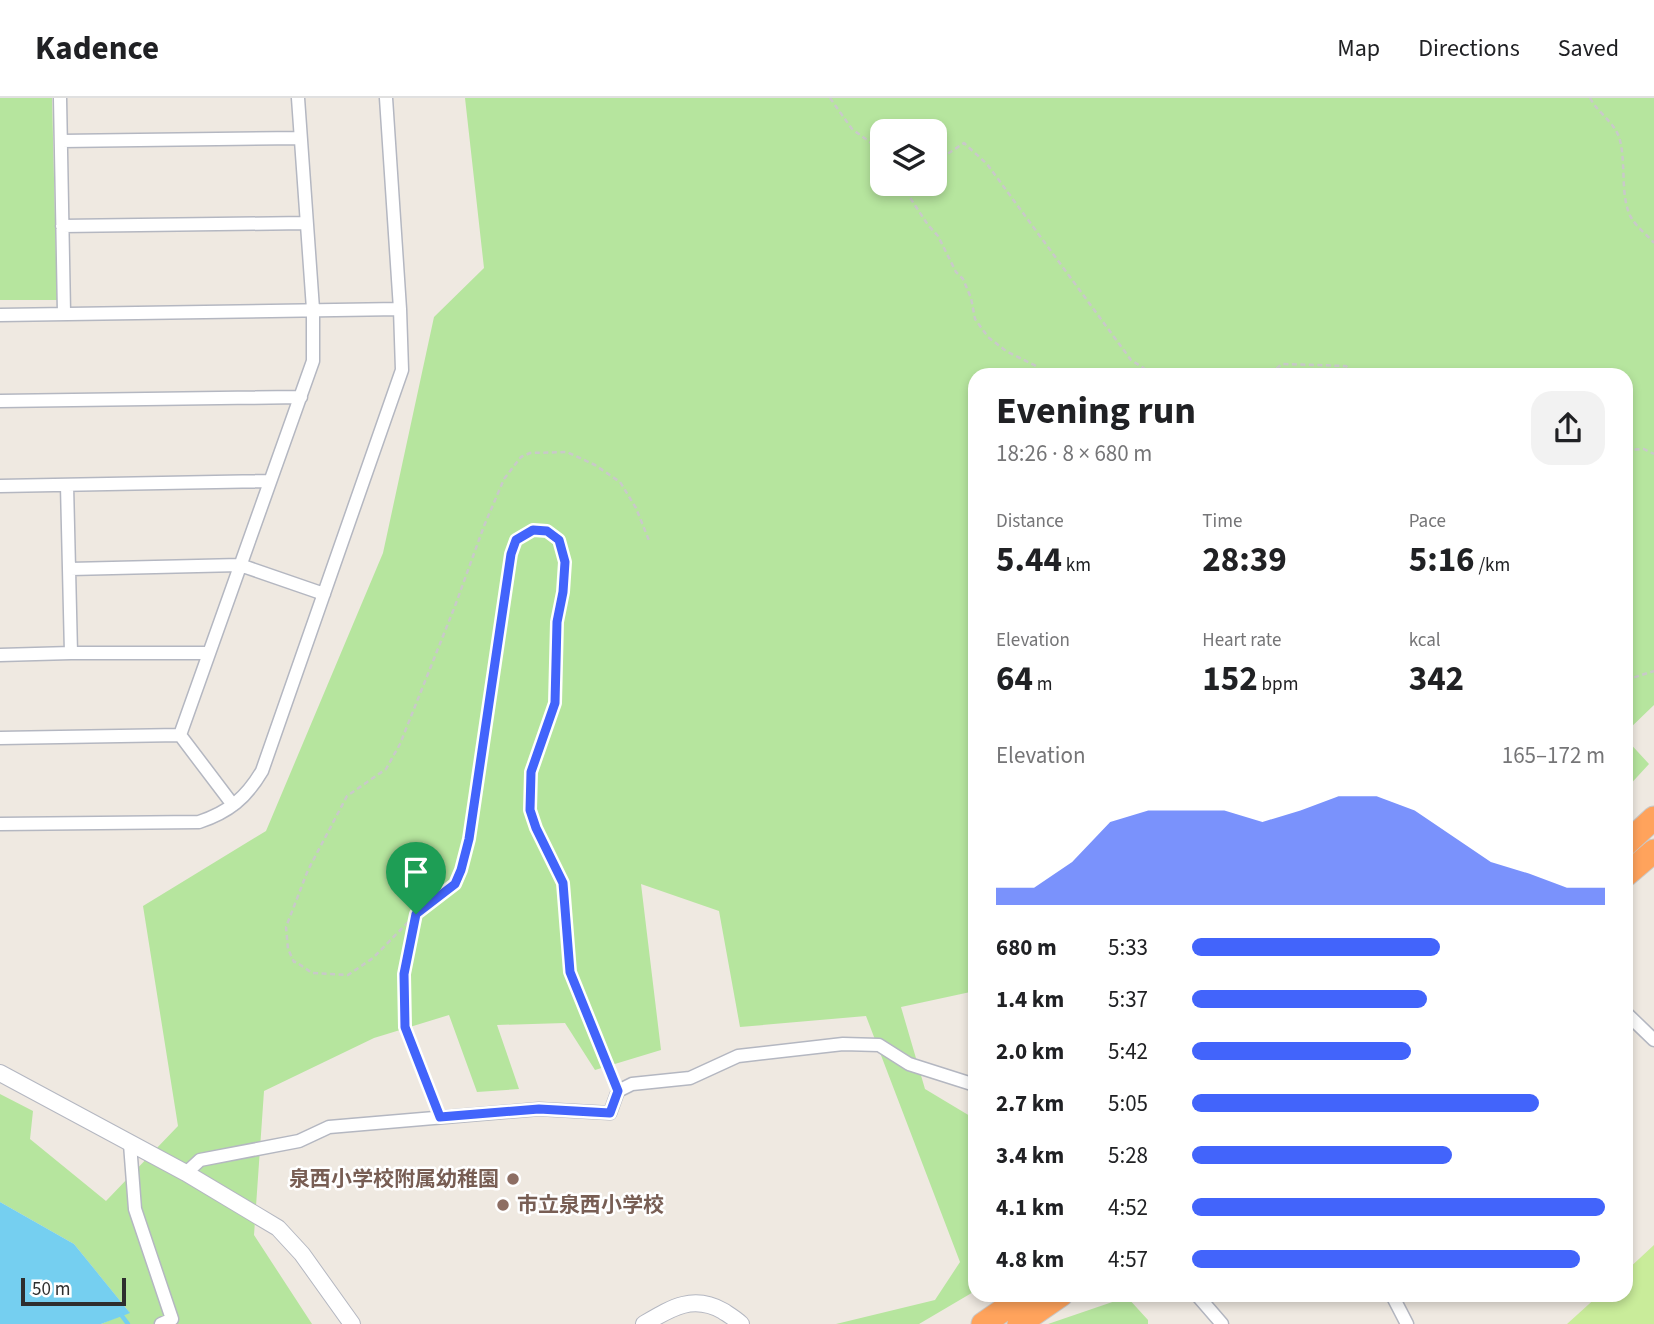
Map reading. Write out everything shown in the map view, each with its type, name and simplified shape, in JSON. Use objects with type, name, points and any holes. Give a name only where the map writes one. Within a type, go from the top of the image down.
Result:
[{"type":"highway","points":[[1633,838],[1654,818]]},
{"type":"highway","points":[[1633,870],[1654,851]]},
{"type":"highway","points":[[983,1324],[1015,1302]]},
{"type":"highway","points":[[1020,1324],[1051,1302]]},
{"type":"street","points":[[60,98],[64,313]]},
{"type":"street","points":[[180,735],[313,361],[313,309],[298,98]]},
{"type":"street","points":[[0,824],[199,822],[216,816],[243,798],[262,771],[402,370],[386,98]]},
{"type":"street","points":[[61,141],[301,138]]},
{"type":"street","points":[[62,226],[306,223]]},
{"type":"street","points":[[0,315],[400,309]]},
{"type":"street","points":[[0,401],[301,397]]},
{"type":"street","points":[[0,486],[270,481]]},
{"type":"street","points":[[68,485],[71,653]]},
{"type":"street","points":[[69,569],[240,565],[324,594]]},
{"type":"street","points":[[0,654],[209,653]]},
{"type":"street","points":[[180,735],[233,805]]},
{"type":"street","points":[[0,738],[180,735]]},
{"type":"street","points":[[1633,1019],[1654,1040]]},
{"type":"street","points":[[1633,1028],[1638,1024]]},
{"type":"street","points":[[186,1173],[200,1160],[299,1141],[329,1127],[539,1109],[610,1113],[618,1091],[632,1084],[690,1078],[738,1056],[843,1044],[879,1045],[909,1065],[968,1083]]},
{"type":"street","points":[[0,1073],[186,1173],[278,1228],[302,1254],[352,1324]]},
{"type":"street","points":[[130,1144],[135,1209],[169,1322]]},
{"type":"street","points":[[1203,1302],[1222,1324]]},
{"type":"street","points":[[1399,1302],[1407,1324]]},
{"type":"street","points":[[644,1324],[671,1308],[689,1303],[705,1303],[720,1309],[741,1324]]},
{"type":"path","points":[[830,98],[852,129],[870,142]]},
{"type":"path","points":[[1590,98],[1595,108],[1614,125],[1624,164],[1626,203],[1632,219],[1654,243]]},
{"type":"path","points":[[947,154],[964,143],[987,164],[1131,360],[1144,368]]},
{"type":"path","points":[[910,196],[938,236],[956,272],[963,279],[971,298],[975,319],[988,337],[1006,351],[1037,368]]},
{"type":"path","points":[[1278,368],[1282,365],[1348,368]]},
{"type":"path","points":[[1633,450],[1644,449],[1654,454]]},
{"type":"path","points":[[618,1091],[570,972],[563,883],[530,810],[531,772],[555,703],[557,622],[565,562],[559,540],[547,531],[533,530],[516,540],[511,554],[469,839],[455,884],[416,914],[373,958],[348,975],[312,973],[294,962],[288,949],[286,927],[308,870],[347,796],[386,769],[400,744],[456,606],[484,526],[505,480],[521,457],[530,453],[567,452],[595,465],[620,482],[636,508],[650,543]]},
{"type":"path","points":[[1633,678],[1654,671]]},
{"type":"path","points":[[416,914],[404,974],[405,1027],[440,1117]]},
{"type":"green space","points":[[0,98],[52,98],[57,300],[0,300]]},
{"type":"green space","points":[[465,98],[1654,98],[1654,705],[1633,725],[1633,368],[968,368],[968,993],[901,1007],[925,1089],[968,1115],[968,1295],[919,1324],[836,1324],[935,1300],[960,1262],[866,1016],[740,1027],[719,911],[641,884],[661,1050],[595,1070],[565,1023],[497,1025],[519,1089],[477,1092],[449,1015],[374,1038],[264,1091],[254,1235],[312,1324],[101,1324],[129,1312],[74,1244],[0,1202],[0,1094],[33,1111],[30,1139],[106,1201],[178,1126],[143,906],[266,831],[383,553],[434,317],[484,268]]},
{"type":"green space","points":[[1633,747],[1649,764],[1633,781]]},
{"type":"green space","points":[[1654,1245],[1654,1324],[1567,1324],[1591,1302],[1633,1302],[1633,1264]]},
{"type":"green space","points":[[1112,1302],[1132,1302],[1148,1320],[1148,1324],[1048,1324]]},
{"type":"water","points":[[0,1202],[74,1244],[130,1313],[101,1324],[0,1324]]},
{"type":"waterway","points":[[122,1316],[128,1324]]},
{"type":"place","name":"泉西小学校附属幼稚園","points":[[513,1179]]},
{"type":"place","name":"市立泉西小学校","points":[[503,1205]]},
{"type":"route","points":[[533,530],[547,531],[559,540],[565,562],[557,622],[555,703],[531,772],[530,810],[563,883],[570,972],[618,1091],[610,1113],[539,1109],[440,1117],[405,1027],[404,974],[416,914],[455,884],[461,870],[469,839],[511,554],[516,540],[533,530]]}]
